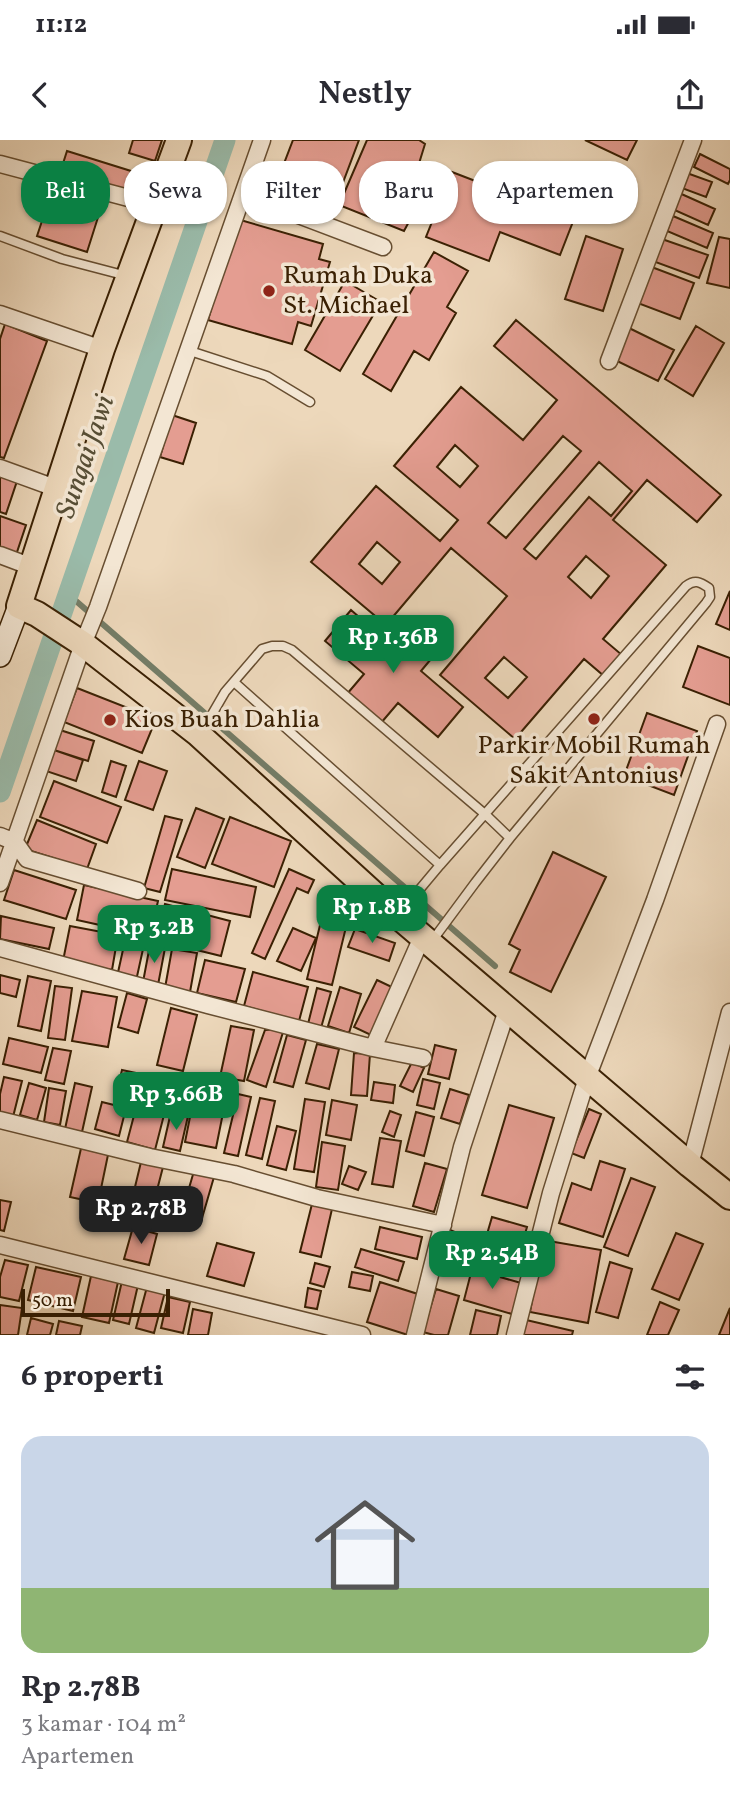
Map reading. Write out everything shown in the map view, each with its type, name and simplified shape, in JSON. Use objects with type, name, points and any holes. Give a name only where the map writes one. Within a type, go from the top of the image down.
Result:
[{"type":"main road","points":[[171,161],[178,140]]},
{"type":"main road","points":[[148,224],[102,349],[32,567],[28,610],[83,636],[202,728],[507,1010],[730,1197]]},
{"type":"street","points":[[255,161],[262,140]]},
{"type":"street","points":[[609,361],[693,140]]},
{"type":"street","points":[[0,164],[124,197]]},
{"type":"street","points":[[0,883],[7,839],[83,636],[98,607],[241,200]]},
{"type":"street","points":[[322,224],[383,247]]},
{"type":"street","points":[[0,314],[102,349]]},
{"type":"street","points":[[0,468],[58,489]]},
{"type":"street","points":[[0,555],[32,567]]},
{"type":"street","points":[[0,656],[28,610]]},
{"type":"street","points":[[514,1335],[551,1193],[587,1078],[718,724]]},
{"type":"street","points":[[7,839],[27,859],[138,891]]},
{"type":"street","points":[[373,1048],[430,938]]},
{"type":"street","points":[[0,948],[373,1048],[423,1058]]},
{"type":"street","points":[[415,1335],[463,1147],[507,1010]]},
{"type":"street","points":[[690,1165],[730,1012]]},
{"type":"street","points":[[0,1120],[150,1157],[234,1174],[317,1198],[443,1225]]},
{"type":"street","points":[[0,1245],[362,1335]]},
{"type":"lane","points":[[0,236],[62,259],[129,277]]},
{"type":"lane","points":[[187,350],[267,376],[310,402]]},
{"type":"lane","points":[[401,912],[686,586],[698,581],[709,588],[710,597],[706,603],[430,938]]},
{"type":"lane","points":[[202,728],[226,692],[262,649],[283,646],[292,650],[510,838]]},
{"type":"lane","points":[[234,682],[440,865]]},
{"type":"building","points":[[133,140],[162,140],[155,161],[129,153]]},
{"type":"building","points":[[293,140],[359,140],[345,177],[345,161],[285,161]]},
{"type":"building","points":[[367,140],[419,140],[425,144],[420,161],[359,161],[359,213],[345,207],[345,191]]},
{"type":"building","points":[[585,140],[637,140],[627,160]]},
{"type":"building","points":[[67,151],[99,161],[64,161]]},
{"type":"building","points":[[700,154],[730,169],[728,184],[694,167]]},
{"type":"building","points":[[110,164],[124,169],[124,195],[110,191]]},
{"type":"building","points":[[684,172],[712,182],[706,197],[679,187]]},
{"type":"building","points":[[458,174],[472,180],[472,224],[572,224],[560,255],[500,232],[489,261],[426,237],[431,224],[458,224]]},
{"type":"building","points":[[677,192],[715,209],[708,225],[670,208]]},
{"type":"building","points":[[673,216],[713,233],[707,248],[667,231]]},
{"type":"building","name":"Rumah Duka St. Michael","points":[[237,219],[241,220],[241,224],[254,224],[323,244],[319,259],[330,262],[311,326],[298,322],[292,344],[208,320]]},
{"type":"building","points":[[41,224],[96,224],[87,252],[37,236]]},
{"type":"building","points":[[386,224],[408,224],[404,231]]},
{"type":"building","points":[[586,236],[623,249],[603,311],[565,299]]},
{"type":"building","points":[[719,237],[730,239],[730,288],[707,283]]},
{"type":"building","points":[[659,238],[708,255],[699,278],[650,260]]},
{"type":"building","points":[[434,252],[468,271],[447,307],[456,313],[429,360],[414,351],[391,391],[363,374]]},
{"type":"building","points":[[649,266],[694,283],[680,319],[635,302]]},
{"type":"building","points":[[345,281],[381,302],[340,371],[305,350]]},
{"type":"building","points":[[516,320],[721,495],[697,522],[647,480],[613,520],[666,565],[603,639],[622,655],[604,676],[584,659],[515,739],[440,675],[507,596],[451,548],[386,625],[311,562],[376,486],[440,541],[458,520],[394,466],[461,387],[523,440],[557,400],[494,346]],"holes":[[[563,436],[581,451],[506,538],[488,523]],[[455,445],[478,466],[460,487],[437,467]],[[599,462],[632,491],[611,516],[589,497],[536,559],[524,549]],[[377,542],[400,562],[382,584],[359,564]],[[586,556],[609,576],[591,598],[568,577]],[[504,657],[527,677],[508,698],[485,678]]]},
{"type":"building","points":[[5,324],[47,341],[4,458],[0,457],[0,339]]},
{"type":"building","points":[[696,326],[724,343],[693,396],[665,379]]},
{"type":"building","points":[[629,328],[674,350],[658,381],[613,359]]},
{"type":"building","points":[[172,415],[196,423],[183,464],[160,457]]},
{"type":"building","points":[[0,475],[17,481],[6,514],[0,512]]},
{"type":"building","points":[[0,516],[26,525],[15,558],[0,551]]},
{"type":"building","points":[[730,591],[730,630],[716,624]]},
{"type":"building","points":[[351,610],[392,646],[407,628],[436,653],[421,671],[463,707],[438,737],[398,703],[381,723],[347,694],[364,674],[325,641]]},
{"type":"building","points":[[698,646],[730,658],[730,705],[683,687]]},
{"type":"building","name":"Kios Buah Dahlia","points":[[77,688],[156,719],[142,753],[64,722]]},
{"type":"building","points":[[647,713],[697,731],[674,795],[624,776]]},
{"type":"building","name":"Kios Buah Dahlia","points":[[60,730],[94,741],[88,761],[54,750]]},
{"type":"building","name":"Kios Buah Dahlia","points":[[54,750],[83,760],[76,781],[46,771]]},
{"type":"building","name":"Kios Buah Dahlia","points":[[111,761],[126,766],[116,797],[102,792]]},
{"type":"building","points":[[139,761],[167,771],[153,810],[125,800]]},
{"type":"building","name":"Kios Buah Dahlia","points":[[54,781],[121,807],[107,843],[40,817]]},
{"type":"building","points":[[196,808],[224,819],[205,868],[177,857]]},
{"type":"building","points":[[165,816],[182,820],[160,892],[144,888]]},
{"type":"building","points":[[230,817],[291,841],[274,887],[212,864]]},
{"type":"building","points":[[37,820],[96,844],[87,869],[25,849]]},
{"type":"building","points":[[553,852],[606,877],[551,992],[510,972],[520,950],[509,944]]},
{"type":"building","points":[[172,869],[256,887],[250,917],[165,900]]},
{"type":"building","points":[[289,869],[314,880],[308,893],[297,888],[265,959],[252,953]]},
{"type":"building","points":[[14,870],[76,890],[66,919],[4,900]]},
{"type":"building","points":[[84,885],[158,901],[150,936],[77,920]]},
{"type":"building","points":[[165,904],[230,921],[221,956],[156,940]]},
{"type":"building","points":[[1,916],[54,928],[49,949],[0,939]]},
{"type":"building","points":[[321,921],[346,927],[332,985],[307,979]]},
{"type":"building","points":[[70,926],[118,935],[112,970],[63,961]]},
{"type":"building","points":[[293,928],[316,938],[301,971],[277,961]]},
{"type":"building","points":[[355,929],[395,943],[389,961],[348,947]]},
{"type":"building","points":[[126,936],[145,940],[136,981],[117,977]]},
{"type":"building","points":[[150,945],[165,948],[158,985],[143,982]]},
{"type":"building","points":[[172,949],[197,953],[190,992],[165,988]]},
{"type":"building","points":[[205,960],[245,969],[236,1002],[197,993]]},
{"type":"building","points":[[253,972],[308,987],[299,1021],[244,1006]]},
{"type":"building","points":[[0,975],[20,980],[16,997],[0,993]]},
{"type":"building","points":[[28,976],[51,981],[41,1031],[18,1026]]},
{"type":"building","points":[[377,980],[396,989],[373,1036],[354,1027]]},
{"type":"building","points":[[55,986],[72,988],[65,1040],[48,1038]]},
{"type":"building","points":[[340,987],[361,994],[349,1033],[328,1026]]},
{"type":"building","points":[[317,988],[331,992],[321,1028],[308,1024]]},
{"type":"building","points":[[82,991],[117,997],[108,1047],[72,1041]]},
{"type":"building","points":[[127,993],[147,999],[138,1033],[118,1027]]},
{"type":"building","points":[[171,1008],[197,1015],[183,1071],[157,1065]]},
{"type":"building","points":[[231,1026],[254,1030],[244,1081],[220,1077]]},
{"type":"building","points":[[284,1029],[266,1087],[247,1080],[265,1030]]},
{"type":"building","points":[[287,1035],[306,1040],[293,1087],[274,1082]]},
{"type":"building","points":[[9,1038],[48,1047],[41,1073],[3,1064]]},
{"type":"building","points":[[317,1044],[339,1049],[329,1089],[306,1083]]},
{"type":"building","points":[[435,1045],[456,1050],[449,1079],[428,1074]]},
{"type":"building","points":[[53,1048],[71,1051],[64,1084],[45,1080]]},
{"type":"building","points":[[354,1053],[370,1054],[367,1096],[351,1095]]},
{"type":"building","points":[[412,1062],[424,1068],[413,1092],[400,1086]]},
{"type":"building","points":[[122,1070],[141,1074],[135,1103],[115,1099]]},
{"type":"building","points":[[4,1077],[22,1081],[13,1117],[0,1114],[0,1094]]},
{"type":"building","points":[[423,1079],[440,1083],[434,1109],[417,1105]]},
{"type":"building","points":[[197,1082],[228,1088],[216,1148],[185,1142]]},
{"type":"building","points":[[374,1082],[395,1085],[393,1103],[371,1100]]},
{"type":"building","points":[[29,1083],[46,1088],[37,1120],[20,1115]]},
{"type":"building","points":[[75,1083],[92,1087],[82,1132],[65,1129]]},
{"type":"building","points":[[49,1088],[66,1091],[60,1125],[44,1122]]},
{"type":"building","points":[[450,1089],[469,1095],[460,1124],[441,1118]]},
{"type":"building","points":[[238,1094],[251,1097],[238,1156],[224,1153]]},
{"type":"building","points":[[260,1098],[275,1101],[262,1159],[246,1155]]},
{"type":"building","points":[[305,1099],[325,1102],[314,1172],[294,1169]]},
{"type":"building","points":[[332,1100],[357,1105],[351,1140],[326,1135]]},
{"type":"building","points":[[102,1102],[126,1108],[119,1136],[95,1129]]},
{"type":"building","points":[[137,1104],[165,1111],[155,1150],[127,1142]]},
{"type":"building","points":[[509,1105],[554,1118],[527,1208],[482,1195]]},
{"type":"building","points":[[589,1109],[601,1114],[584,1158],[571,1153]]},
{"type":"building","points":[[390,1111],[401,1115],[394,1137],[382,1132]]},
{"type":"building","points":[[171,1112],[188,1116],[180,1151],[163,1147]]},
{"type":"building","points":[[416,1112],[434,1117],[424,1156],[406,1151]]},
{"type":"building","points":[[277,1126],[296,1131],[286,1170],[267,1165]]},
{"type":"building","points":[[380,1138],[401,1141],[393,1187],[372,1184]]},
{"type":"building","points":[[322,1142],[345,1146],[338,1190],[316,1187]]},
{"type":"building","points":[[82,1144],[109,1150],[98,1203],[70,1197]]},
{"type":"building","points":[[600,1161],[625,1169],[603,1237],[559,1223],[572,1183],[591,1190]]},
{"type":"building","points":[[141,1162],[163,1167],[149,1221],[128,1216]]},
{"type":"building","points":[[425,1163],[447,1169],[434,1212],[413,1206]]},
{"type":"building","points":[[349,1166],[366,1172],[358,1190],[342,1184]]},
{"type":"building","points":[[194,1171],[214,1177],[200,1225],[180,1219]]},
{"type":"building","points":[[631,1178],[655,1187],[628,1256],[604,1247]]},
{"type":"building","points":[[0,1200],[11,1202],[4,1231],[0,1230]]},
{"type":"building","points":[[312,1204],[332,1209],[321,1257],[300,1252]]},
{"type":"building","points":[[492,1217],[527,1227],[513,1275],[478,1265]]},
{"type":"building","points":[[133,1227],[157,1234],[149,1265],[124,1259]]},
{"type":"building","points":[[380,1227],[422,1237],[417,1259],[375,1249]]},
{"type":"building","points":[[450,1230],[476,1241],[466,1268],[440,1257]]},
{"type":"building","points":[[676,1233],[703,1244],[679,1300],[652,1289]]},
{"type":"building","points":[[543,1240],[601,1250],[588,1323],[530,1312]]},
{"type":"building","points":[[217,1243],[254,1253],[244,1286],[207,1276]]},
{"type":"building","points":[[361,1249],[404,1262],[398,1281],[355,1267]]},
{"type":"building","points":[[5,1260],[28,1265],[19,1301],[0,1297],[0,1277]]},
{"type":"building","points":[[610,1262],[632,1269],[618,1318],[596,1312]]},
{"type":"building","points":[[315,1263],[330,1267],[324,1287],[310,1283]]},
{"type":"building","points":[[36,1267],[81,1277],[73,1311],[28,1300]]},
{"type":"building","points":[[472,1269],[521,1283],[512,1314],[464,1300]]},
{"type":"building","points":[[352,1272],[373,1276],[370,1291],[349,1287]]},
{"type":"building","points":[[91,1276],[118,1282],[109,1323],[82,1317]]},
{"type":"building","points":[[122,1281],[138,1285],[129,1324],[113,1320]]},
{"type":"building","points":[[380,1282],[421,1295],[408,1335],[367,1322]]},
{"type":"building","points":[[148,1283],[166,1288],[154,1333],[136,1328]]},
{"type":"building","points":[[308,1288],[321,1291],[317,1309],[305,1307]]},
{"type":"building","points":[[436,1289],[459,1296],[448,1335],[423,1332]]},
{"type":"building","points":[[168,1297],[190,1302],[183,1333],[161,1328]]},
{"type":"building","points":[[660,1302],[679,1310],[668,1335],[647,1335]]},
{"type":"building","points":[[0,1305],[22,1308],[18,1335],[0,1335]]},
{"type":"building","points":[[730,1308],[730,1335],[719,1335]]},
{"type":"building","points":[[193,1309],[212,1313],[208,1335],[188,1335]]},
{"type":"building","points":[[476,1310],[501,1316],[497,1335],[470,1335]]},
{"type":"building","points":[[31,1318],[53,1324],[50,1335],[27,1335]]},
{"type":"building","points":[[522,1319],[573,1331],[572,1335],[519,1335]]},
{"type":"building","points":[[59,1321],[82,1326],[80,1335],[56,1335]]},
{"type":"waterway","name":"Sungai Jawi","points":[[0,792],[225,140]]},
{"type":"waterway","points":[[68,594],[495,966]]},
{"type":"place","name":"Rumah Duka St. Michael","points":[[269,291]]},
{"type":"place","name":"Parkir Mobil Rumah Sakit Antonius","points":[[594,719]]},
{"type":"place","name":"Kios Buah Dahlia","points":[[110,720]]}]
